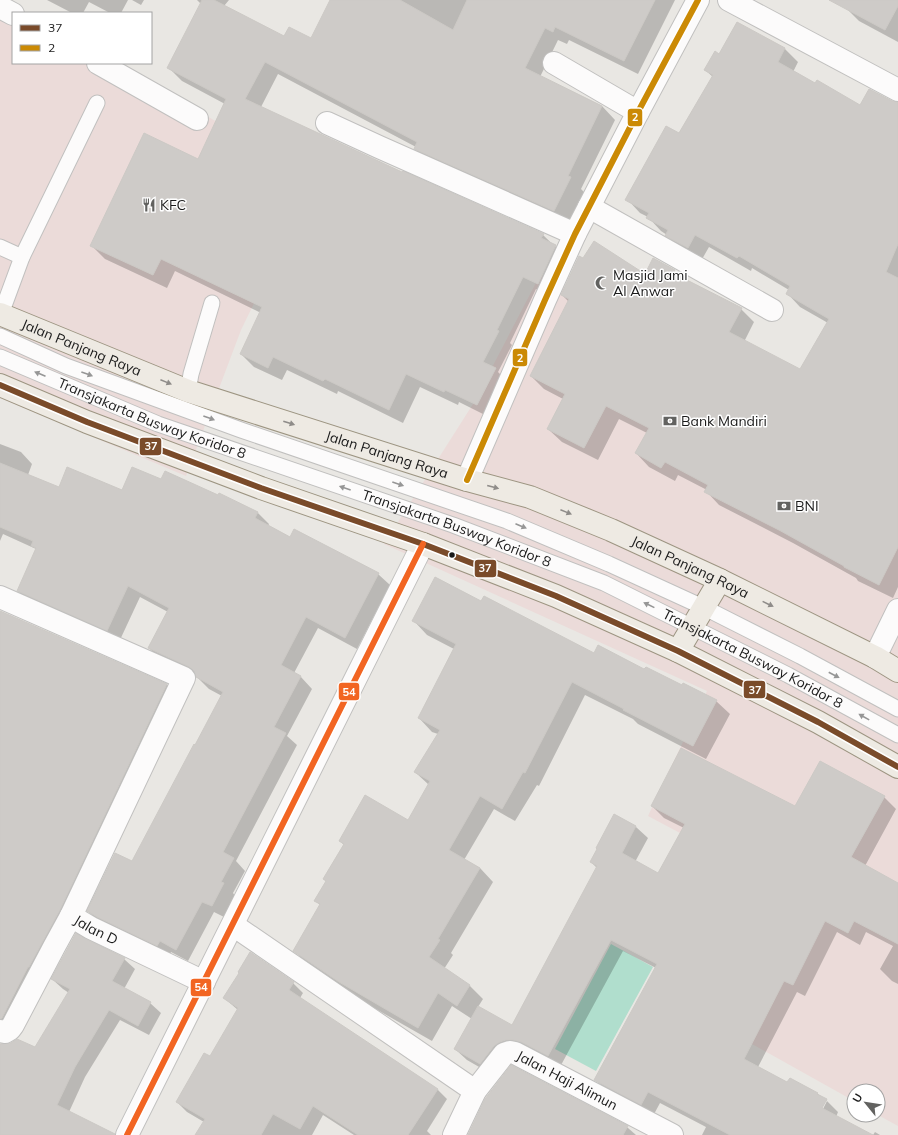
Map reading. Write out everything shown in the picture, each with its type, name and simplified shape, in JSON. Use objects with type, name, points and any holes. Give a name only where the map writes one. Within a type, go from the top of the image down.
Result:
[{"type":"main road","name":"Jalan Panjang Raya","points":[[0,314],[188,391],[467,480],[537,500],[611,530],[720,580],[875,657],[898,671]]},
{"type":"main road","points":[[0,386],[87,422],[254,486],[423,544],[556,596],[678,650],[818,722],[898,766]]},
{"type":"main road","points":[[678,650],[705,608],[720,580]]},
{"type":"street","points":[[730,0],[898,90]]},
{"type":"street","points":[[467,480],[575,234],[693,2]]},
{"type":"street","points":[[0,7],[12,13]]},
{"type":"street","points":[[554,63],[638,112]]},
{"type":"street","points":[[100,64],[197,119]]},
{"type":"street","points":[[327,123],[575,234]]},
{"type":"street","points":[[589,207],[772,310]]},
{"type":"street","points":[[127,1135],[423,544]]},
{"type":"street","points":[[0,597],[184,678],[71,916]]},
{"type":"street","points":[[875,657],[898,610]]},
{"type":"street","name":"Jalan D","points":[[0,1031],[5,1032],[13,1025],[71,916],[91,928],[204,982]]},
{"type":"street","points":[[233,925],[475,1091]]},
{"type":"street","name":"Jalan Haji Alimun","points":[[454,1135],[475,1091],[504,1054],[512,1052],[672,1135]]},
{"type":"lane","points":[[0,314],[22,257],[97,103]]},
{"type":"lane","points":[[0,247],[22,257]]},
{"type":"lane","points":[[188,391],[191,374],[212,303]]},
{"type":"lane","name":"Transjakarta Busway Koridor 8","points":[[0,336],[66,366],[241,430],[507,521],[610,564],[705,608],[800,656],[898,709]]},
{"type":"lane","name":"Transjakarta Busway Koridor 8","points":[[0,357],[158,424],[453,525],[604,583],[788,675],[898,735]]},
{"type":"shaded area","points":[[0,0],[4,0],[25,12],[12,12],[12,64],[116,64],[315,178],[241,330],[186,476],[0,398]]},
{"type":"shaded area","points":[[540,275],[898,464],[898,1126],[886,1119],[886,1083],[846,1083],[846,1097],[675,1001],[744,867],[648,816],[707,691],[384,544],[473,404]]},
{"type":"green space","points":[[611,944],[653,967],[596,1071],[555,1049]]},
{"type":"building","points":[[202,0],[214,0],[284,36],[289,27],[311,38],[330,0],[400,0],[453,30],[467,0],[655,0],[624,61],[555,27],[553,32],[545,28],[525,68],[602,106],[568,176],[571,177],[554,211],[414,149],[417,142],[265,62],[245,99],[402,172],[403,171],[544,234],[541,238],[556,245],[538,284],[523,277],[497,330],[499,331],[483,362],[496,368],[477,405],[445,390],[444,392],[406,374],[389,410],[325,379],[323,381],[273,357],[268,368],[240,354],[262,307],[161,259],[153,275],[90,246],[144,133],[198,159],[226,99],[167,68]]},
{"type":"building","points":[[829,0],[898,0],[898,6],[885,30]]},
{"type":"building","points":[[737,22],[785,48],[778,62],[815,83],[817,80],[860,105],[869,89],[892,101],[898,102],[898,244],[886,272],[898,278],[898,547],[879,585],[779,530],[704,492],[708,485],[665,462],[661,468],[635,453],[649,428],[606,406],[584,448],[547,429],[565,394],[530,376],[569,299],[561,295],[579,256],[583,258],[594,241],[645,274],[653,258],[675,270],[673,273],[742,308],[729,332],[800,369],[829,319],[786,294],[790,286],[739,256],[737,258],[695,235],[688,248],[665,236],[668,230],[646,218],[649,213],[625,200],[666,126],[679,133],[713,75],[704,70],[715,51],[719,54]]},
{"type":"building","points":[[0,463],[59,487],[67,467],[122,490],[132,467],[161,479],[165,471],[218,495],[219,493],[258,512],[255,518],[290,537],[294,529],[379,573],[345,638],[306,617],[281,665],[301,676],[274,727],[286,733],[223,852],[234,858],[221,882],[224,883],[212,906],[202,902],[176,950],[160,941],[157,946],[87,911],[115,853],[132,861],[223,692],[196,677],[194,671],[189,667],[148,648],[169,608],[128,586],[107,631],[17,591],[36,548],[31,546],[33,541],[0,527]]},
{"type":"building","points":[[435,577],[481,601],[484,596],[594,653],[598,645],[644,669],[646,667],[717,700],[693,746],[572,682],[525,773],[523,772],[502,809],[480,796],[449,850],[480,868],[429,957],[470,985],[457,1006],[438,993],[418,1028],[339,982],[293,951],[320,904],[314,901],[326,881],[323,879],[344,844],[339,841],[365,795],[408,820],[430,781],[414,772],[440,730],[418,718],[456,644],[412,621]]},
{"type":"building","points":[[0,611],[167,684],[60,910],[28,967],[2,1018],[0,1019]]},
{"type":"building","points":[[681,748],[795,806],[820,761],[885,796],[851,857],[898,883],[898,944],[854,921],[848,933],[825,921],[793,985],[784,981],[744,1059],[787,1082],[790,1078],[818,1093],[817,1094],[827,1099],[822,1108],[846,1121],[846,1123],[850,1123],[873,1135],[730,1135],[648,1092],[641,1105],[594,1080],[657,964],[611,940],[548,1056],[521,1042],[512,1040],[500,1042],[494,1046],[480,1064],[454,1049],[478,1006],[512,1025],[597,866],[590,862],[614,814],[636,826],[622,853],[658,873],[685,824],[651,806]]},
{"type":"building","points":[[76,933],[125,958],[112,981],[151,1002],[138,1026],[109,1010],[75,1067],[57,1105],[115,1135],[0,1135],[0,1044],[11,1043],[17,1039],[35,1047],[70,989],[51,979]]},
{"type":"building","points":[[250,952],[294,982],[289,990],[438,1089],[408,1135],[358,1135],[313,1106],[300,1129],[273,1114],[261,1135],[195,1135],[205,1119],[176,1102],[204,1053],[210,1056],[238,1008],[223,998]]},
{"type":"building","points":[[511,1065],[628,1126],[623,1135],[468,1135],[485,1099]]},
{"type":"transit line","name":"2","points":[[467,480],[575,234],[698,0]]},
{"type":"transit line","name":"37","points":[[0,385],[87,422],[261,488],[423,544],[556,596],[678,651],[818,722],[898,767]]},
{"type":"transit line","name":"54","points":[[127,1135],[423,544]]},
{"type":"place","name":"KFC","points":[[149,205]]},
{"type":"place","name":"Masjid Jami Al Anwar","points":[[602,283]]},
{"type":"place","name":"Bank Mandiri","points":[[670,421]]},
{"type":"place","name":"BNI","points":[[784,506]]}]
